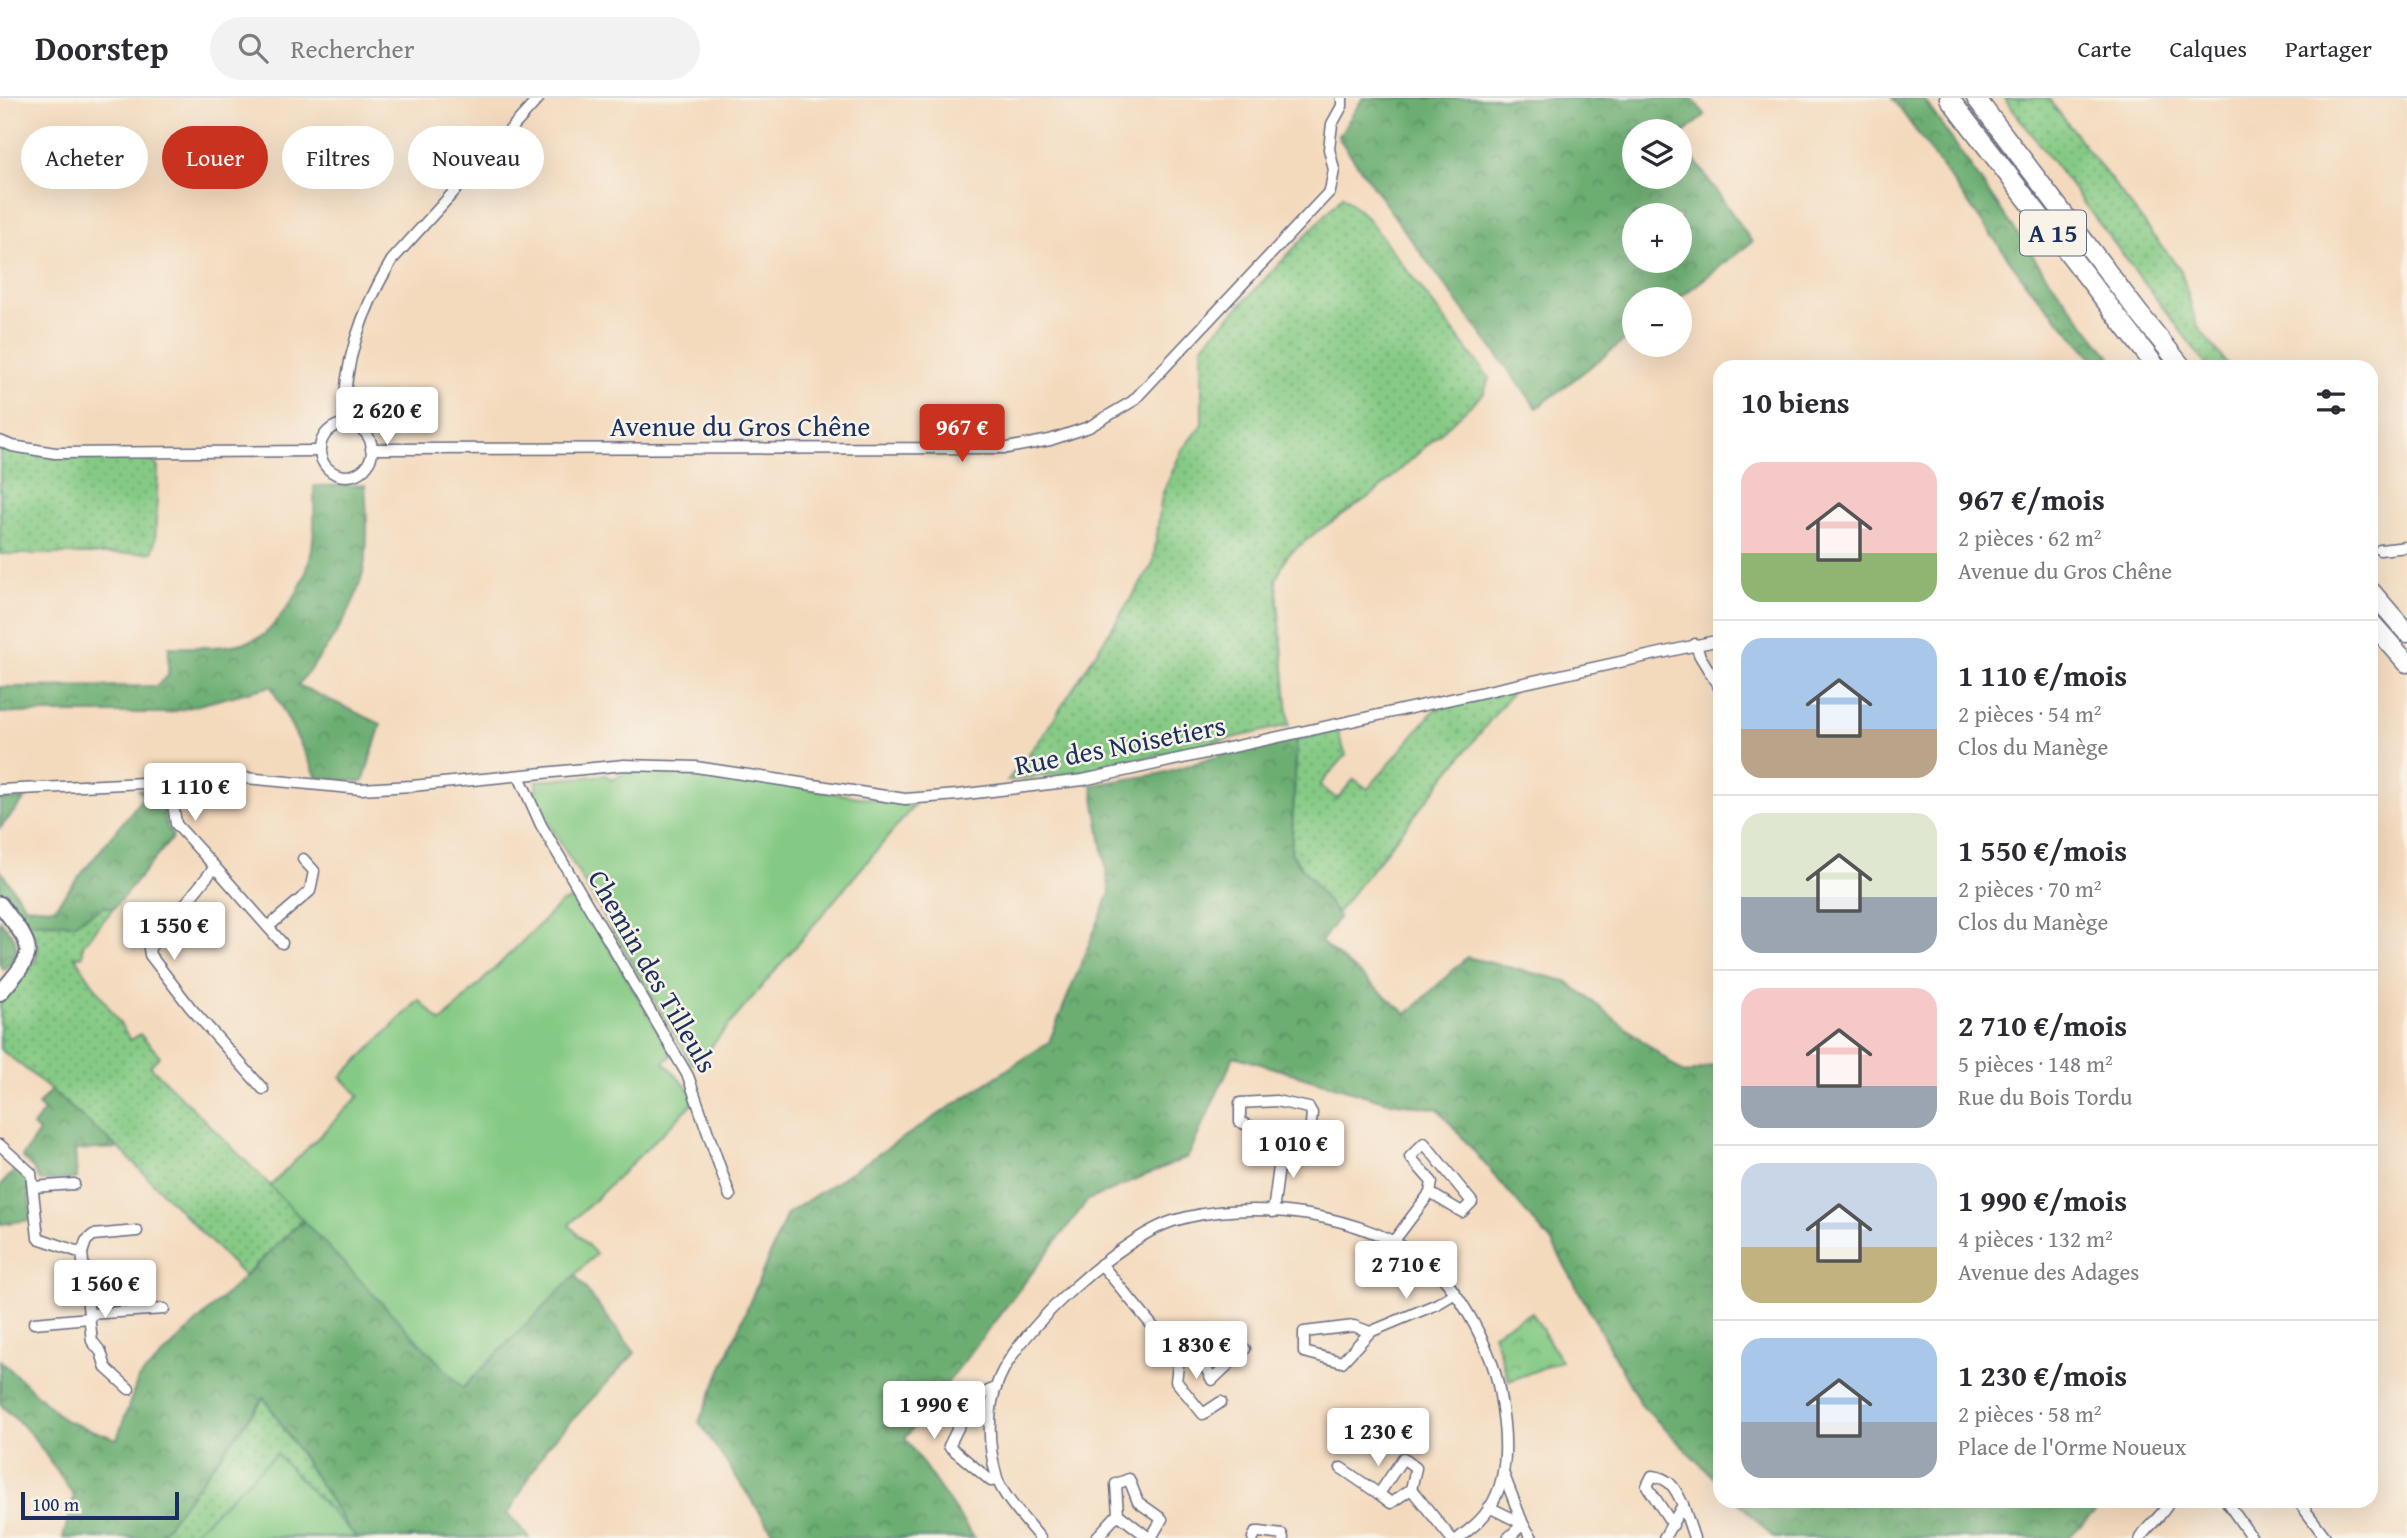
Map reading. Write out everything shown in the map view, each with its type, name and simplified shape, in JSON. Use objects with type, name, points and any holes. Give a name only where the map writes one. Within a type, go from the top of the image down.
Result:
[{"type":"highway","name":"A 15","points":[[1949,98],[2151,360]]},
{"type":"highway","name":"A 15","points":[[1976,98],[2177,360]]},
{"type":"highway","points":[[2378,599],[2407,633]]},
{"type":"highway","points":[[2378,630],[2407,663]]},
{"type":"street","points":[[344,424],[346,383],[352,348],[374,289],[387,266],[539,98]]},
{"type":"street","name":"Avenue du Gros Chêne","points":[[372,449],[1007,448],[1049,440],[1089,427],[1133,401],[1330,191],[1334,170],[1329,149],[1332,124],[1342,106],[1342,98]]},
{"type":"street","points":[[344,424],[354,425],[363,431],[372,449],[369,461],[361,470],[344,475],[328,468],[319,451],[321,441],[328,431],[344,424]]},
{"type":"street","points":[[0,440],[12,446],[55,453],[319,451]]},
{"type":"street","points":[[2380,550],[2407,547]]},
{"type":"street","name":"Rue des Noisetiers","points":[[0,790],[246,778],[361,789],[624,765],[696,767],[905,799],[958,795],[1083,780],[1713,641]]},
{"type":"street","points":[[1695,644],[1713,676]]},
{"type":"street","name":"Chemin des Tilleuls","points":[[519,776],[541,825],[688,1076],[730,1196]]},
{"type":"street","points":[[170,782],[176,824],[282,943]]},
{"type":"street","points":[[268,927],[310,891],[314,871],[303,859]]},
{"type":"street","points":[[215,867],[151,943],[150,955],[190,1007],[263,1089]]},
{"type":"street","points":[[0,904],[24,937],[28,950],[26,962],[0,993]]},
{"type":"street","points":[[1273,1212],[1282,1144],[1279,1133],[1240,1122],[1240,1102],[1276,1101],[1309,1108],[1312,1113],[1309,1144],[1302,1148],[1282,1144]]},
{"type":"street","points":[[1393,1242],[1430,1193],[1432,1182],[1410,1157],[1424,1143],[1472,1202],[1462,1212],[1430,1193]]},
{"type":"street","points":[[0,1145],[31,1173],[38,1238],[82,1253]]},
{"type":"street","points":[[33,1187],[74,1184]]},
{"type":"street","points":[[1040,1538],[997,1480],[990,1415],[996,1388],[1008,1362],[1063,1298],[1101,1264],[1135,1240],[1171,1222],[1242,1209],[1331,1219],[1393,1242],[1432,1267],[1473,1323],[1498,1381],[1505,1451],[1504,1475],[1522,1524],[1532,1538]]},
{"type":"street","points":[[129,1389],[106,1367],[102,1352],[92,1341],[82,1253],[86,1241],[93,1235],[137,1231]]},
{"type":"street","points":[[1101,1264],[1178,1358],[1176,1381],[1203,1414],[1221,1402]]},
{"type":"street","points":[[1370,1332],[1354,1326],[1304,1332],[1304,1352],[1342,1362],[1370,1332],[1437,1304],[1454,1294]]},
{"type":"street","points":[[34,1323],[164,1308]]},
{"type":"street","points":[[1178,1358],[1197,1351],[1226,1342],[1245,1349],[1212,1380],[1197,1351]]},
{"type":"street","points":[[996,1388],[988,1390],[975,1401],[949,1447],[991,1480],[997,1480]]},
{"type":"street","points":[[1341,1468],[1391,1503],[1411,1489],[1416,1468],[1403,1458],[1379,1494]]},
{"type":"street","points":[[1459,1538],[1480,1520],[1504,1475]]},
{"type":"street","points":[[1673,1525],[1647,1486],[1652,1476],[1663,1477],[1675,1487],[1694,1538]]},
{"type":"street","points":[[1096,1538],[1118,1514],[1116,1484],[1129,1479],[1138,1502],[1163,1519],[1150,1538],[1118,1514]]},
{"type":"street","points":[[1411,1489],[1451,1538]]},
{"type":"street","points":[[1664,1538],[1683,1505]]},
{"type":"street","points":[[1489,1507],[1522,1524]]},
{"type":"street","points":[[2140,1538],[2148,1525],[2163,1514],[2166,1508]]},
{"type":"street","points":[[2231,1508],[2252,1538]]},
{"type":"street","points":[[2304,1508],[2326,1538]]},
{"type":"street","points":[[1508,1538],[1522,1524]]},
{"type":"street","points":[[1253,1538],[1256,1532],[1282,1535],[1283,1538]]},
{"type":"green space","points":[[1363,98],[1692,98],[1705,115],[1692,126],[1692,119],[1622,119],[1622,189],[1692,189],[1692,156],[1752,242],[1692,288],[1622,287],[1622,342],[1537,408],[1411,240],[1338,137]]},
{"type":"green space","points":[[1892,98],[1923,98],[2047,276],[2113,360],[2095,360],[2029,287]]},
{"type":"green space","points":[[2004,98],[2048,98],[2181,271],[2197,326],[2224,360],[2203,360]]},
{"type":"green space","points":[[1343,196],[1368,219],[1489,378],[1484,393],[1376,492],[1315,533],[1287,556],[1276,579],[1289,725],[1097,769],[1007,781],[1042,737],[1153,564],[1162,495],[1182,450],[1202,424],[1202,346]]},
{"type":"green space","points":[[0,446],[54,457],[152,458],[158,468],[155,543],[152,552],[0,554]]},
{"type":"green space","points":[[365,485],[367,547],[360,583],[342,624],[298,685],[381,724],[363,782],[317,777],[271,686],[168,713],[0,713],[0,687],[156,686],[168,676],[169,647],[227,646],[263,635],[293,599],[307,569],[313,538],[314,486]]},
{"type":"green space","points":[[1515,689],[1336,914],[1291,853],[1297,740],[1337,730],[1346,755],[1320,785],[1337,799],[1354,779],[1368,789],[1436,708]]},
{"type":"green space","points":[[1297,733],[1291,853],[1339,917],[1321,942],[1407,1014],[1467,957],[1566,981],[1685,1074],[1713,1065],[1713,1477],[1641,1405],[1553,1244],[1438,1109],[1384,1101],[1234,1056],[1188,1157],[1088,1200],[905,1438],[974,1538],[777,1538],[699,1422],[787,1214],[1049,1042],[1110,893],[1092,785],[1159,774]]},
{"type":"green space","points":[[693,770],[914,806],[698,1062],[692,1064],[535,800],[537,781],[606,775],[612,780],[624,773]]},
{"type":"green space","points":[[157,788],[164,800],[166,825],[173,837],[113,909],[105,906],[73,924],[22,922],[0,890],[0,870],[25,906],[54,908],[144,796],[138,790]]},
{"type":"green space","points":[[0,799],[25,799],[0,828]]},
{"type":"green space","points":[[579,897],[672,1055],[664,1062],[692,1093],[693,1103],[569,1225],[596,1254],[463,1388],[270,1186],[359,1096],[341,1077],[419,1000],[441,1022],[561,903]]},
{"type":"green space","points":[[105,906],[113,909],[83,945],[83,956],[75,957],[131,1040],[140,1034],[160,1056],[150,1066],[304,1219],[244,1276],[124,1153],[0,1049],[0,1002],[31,966],[38,951],[35,938],[22,922],[73,924]]},
{"type":"green space","points":[[0,920],[15,939],[17,955],[4,970],[0,965]]},
{"type":"green space","points":[[51,1090],[118,1148],[75,1150],[77,1179],[40,1181],[33,1168],[22,1157],[39,1132],[33,1126],[44,1111],[38,1105]]},
{"type":"green space","points":[[19,1166],[28,1176],[31,1220],[0,1224],[0,1186]]},
{"type":"green space","points":[[304,1219],[463,1388],[575,1275],[635,1353],[546,1448],[508,1514],[530,1538],[355,1538],[264,1398],[158,1538],[63,1538],[74,1496],[32,1435],[0,1404],[0,1360],[64,1420],[117,1439],[138,1379]]},
{"type":"green space","points":[[1532,1312],[1561,1361],[1509,1381],[1493,1333]]},
{"type":"green space","points":[[264,1398],[355,1538],[158,1538]]},
{"type":"green space","points":[[276,1454],[356,1537],[188,1538]]},
{"type":"green space","points":[[1744,1508],[2099,1508],[2068,1538],[1774,1538]]}]
